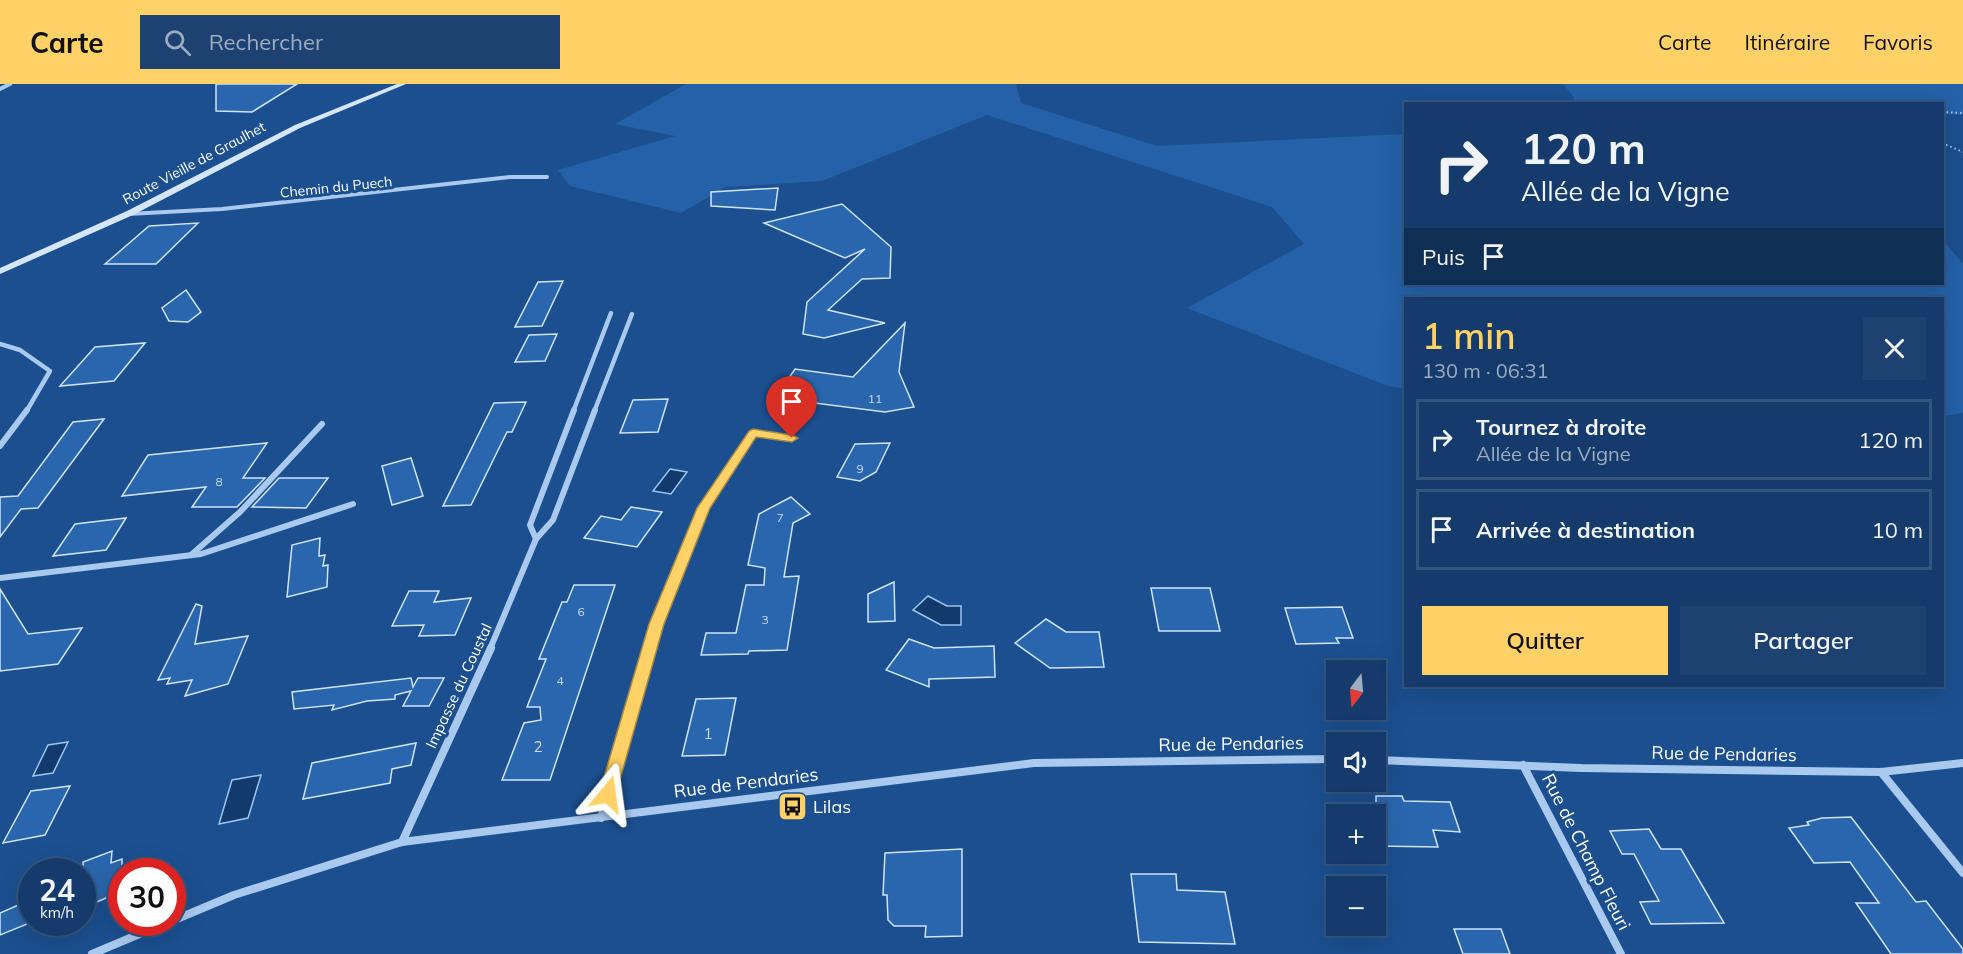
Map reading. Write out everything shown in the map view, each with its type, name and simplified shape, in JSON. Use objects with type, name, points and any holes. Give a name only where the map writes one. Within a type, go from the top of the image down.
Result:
[{"type":"main road","name":"Route Vieille de Graulhet","points":[[0,271],[128,214],[287,130],[352,101],[398,85]]},
{"type":"street","points":[[0,89],[10,84]]},
{"type":"street","name":"Chemin du Puech","points":[[128,214],[210,210],[510,177],[547,177]]},
{"type":"street","name":"Impasse du Coustal","points":[[536,539],[530,525],[610,313]]},
{"type":"street","name":"Impasse du Coustal","points":[[402,842],[513,599],[536,539],[553,520],[632,314]]},
{"type":"street","points":[[0,344],[20,350],[50,371],[32,404],[0,446]]},
{"type":"street","points":[[190,555],[240,512],[322,424]]},
{"type":"street","points":[[601,819],[657,624],[704,508],[753,433],[792,438]]},
{"type":"street","points":[[0,578],[201,554],[353,504]]},
{"type":"street","name":"Rue de Pendaries","points":[[186,915],[234,895],[402,842],[601,819],[1034,762],[1326,759]]},
{"type":"street","name":"Rue de Pendaries","points":[[1386,760],[1581,768],[1881,772],[1963,763]]},
{"type":"street","name":"Rue de Champ Fleuri","points":[[1523,765],[1621,954]]},
{"type":"street","points":[[1881,772],[1963,873]]},
{"type":"street","points":[[92,954],[135,936]]},
{"type":"path","points":[[1944,112],[1963,113]]},
{"type":"path","points":[[1944,144],[1963,152]]},
{"type":"shaded area","points":[[686,84],[1016,84],[1021,103],[1157,146],[1404,134],[1404,285],[1944,285],[1944,241],[1963,264],[1963,413],[1944,416],[1944,297],[1404,297],[1404,389],[1388,386],[1187,308],[1304,244],[1272,207],[987,115],[822,181],[726,187],[681,213],[570,186],[558,170],[675,136],[615,124]]},
{"type":"shaded area","points":[[1563,84],[1963,84],[1963,115],[1944,114],[1944,102],[1573,102],[1574,97]]},
{"type":"shaded area","points":[[670,469],[687,472],[671,494],[653,491]]},
{"type":"shaded area","points":[[928,596],[947,606],[961,606],[961,625],[941,625],[913,610]]},
{"type":"shaded area","points":[[68,742],[53,773],[33,776],[48,745]]},
{"type":"shaded area","points":[[261,775],[248,818],[219,824],[232,780]]},
{"type":"building","points":[[216,84],[297,84],[252,112],[216,111]]},
{"type":"building","points":[[778,188],[775,210],[711,206],[711,192]]},
{"type":"building","points":[[842,204],[891,247],[890,278],[862,279],[828,310],[885,323],[824,338],[803,334],[807,302],[865,249],[845,258],[764,223]]},
{"type":"building","points":[[198,223],[156,264],[105,264],[149,226]]},
{"type":"building","points":[[563,281],[542,326],[515,327],[538,282]]},
{"type":"building","points":[[186,290],[201,312],[188,322],[169,321],[162,308]]},
{"type":"building","points":[[905,323],[899,372],[914,407],[885,412],[775,398],[795,369],[853,377]]},
{"type":"building","points":[[557,334],[545,361],[515,362],[529,335]]},
{"type":"building","points":[[145,343],[114,381],[60,386],[95,347]]},
{"type":"building","points":[[668,399],[658,432],[620,433],[633,400]]},
{"type":"building","points":[[526,402],[512,432],[507,432],[471,505],[443,506],[494,403]]},
{"type":"building","points":[[104,419],[38,508],[21,509],[0,537],[0,497],[18,496],[73,422]]},
{"type":"building","points":[[267,443],[243,478],[265,478],[237,507],[192,507],[206,487],[122,496],[148,455]]},
{"type":"building","points":[[890,443],[876,472],[860,481],[837,477],[855,444]]},
{"type":"building","points":[[411,458],[423,496],[392,505],[382,466]]},
{"type":"building","points":[[279,478],[328,478],[306,508],[252,507]]},
{"type":"building","points":[[791,497],[810,514],[793,523],[784,577],[799,576],[787,650],[701,655],[706,633],[736,633],[746,585],[764,585],[765,568],[748,565],[759,514]]},
{"type":"building","points":[[631,507],[662,512],[637,547],[584,538],[601,516],[621,520]]},
{"type":"building","points":[[126,518],[106,550],[53,556],[75,524]]},
{"type":"building","points":[[320,538],[319,556],[325,555],[323,566],[328,565],[327,587],[287,597],[292,545]]},
{"type":"building","points":[[894,582],[895,621],[868,622],[868,594]]},
{"type":"building","points":[[574,585],[615,585],[550,780],[502,780],[524,723],[541,720],[540,707],[527,707],[546,659],[539,659],[562,602],[567,602]]},
{"type":"building","points":[[1151,588],[1210,588],[1220,631],[1159,631]]},
{"type":"building","points":[[0,589],[28,634],[82,628],[58,664],[0,671]]},
{"type":"building","points":[[409,591],[439,591],[434,602],[471,598],[455,635],[419,636],[424,625],[392,626]]},
{"type":"building","points":[[196,604],[202,606],[195,644],[248,636],[228,684],[185,696],[192,680],[167,684],[170,678],[158,680]]},
{"type":"building","points":[[1342,607],[1353,638],[1336,638],[1339,643],[1296,644],[1285,608]]},
{"type":"building","points":[[1046,619],[1066,632],[1099,632],[1104,667],[1050,668],[1015,643]]},
{"type":"building","points":[[909,639],[934,648],[994,646],[995,677],[929,679],[929,687],[886,670]]},
{"type":"building","points":[[411,678],[413,687],[418,678],[444,678],[429,706],[403,706],[411,691],[395,695],[395,699],[367,701],[332,710],[334,705],[294,709],[292,692]]},
{"type":"building","points":[[736,698],[725,755],[682,756],[696,699]]},
{"type":"building","points":[[416,743],[411,765],[392,769],[390,783],[303,799],[312,763]]},
{"type":"building","points":[[70,786],[45,835],[3,843],[31,791]]},
{"type":"building","points":[[1376,796],[1402,796],[1404,801],[1450,802],[1460,832],[1433,830],[1438,847],[1386,846],[1386,804],[1376,804]]},
{"type":"building","points":[[1851,817],[1916,902],[1926,901],[1963,949],[1963,954],[1891,954],[1856,903],[1879,903],[1850,862],[1814,863],[1789,828],[1809,825],[1807,822],[1822,818]]},
{"type":"building","points":[[1649,829],[1661,849],[1681,849],[1724,923],[1651,924],[1640,902],[1659,901],[1634,854],[1622,854],[1610,831]]},
{"type":"building","points":[[962,849],[962,936],[925,937],[926,926],[894,926],[888,920],[887,895],[883,895],[885,853]]},
{"type":"building","points":[[112,851],[111,858],[108,858],[108,897],[96,902],[96,858],[94,858]]},
{"type":"building","points":[[1131,874],[1176,874],[1177,890],[1225,892],[1235,944],[1139,942]]},
{"type":"building","points":[[18,905],[18,928],[0,935],[0,913]]},
{"type":"building","points":[[1454,929],[1501,929],[1510,954],[1463,954]]},
{"type":"place","name":"Lilas","points":[[792,807]]},
{"type":"route","points":[[608,794],[657,624],[704,508],[753,433],[792,438]]}]
